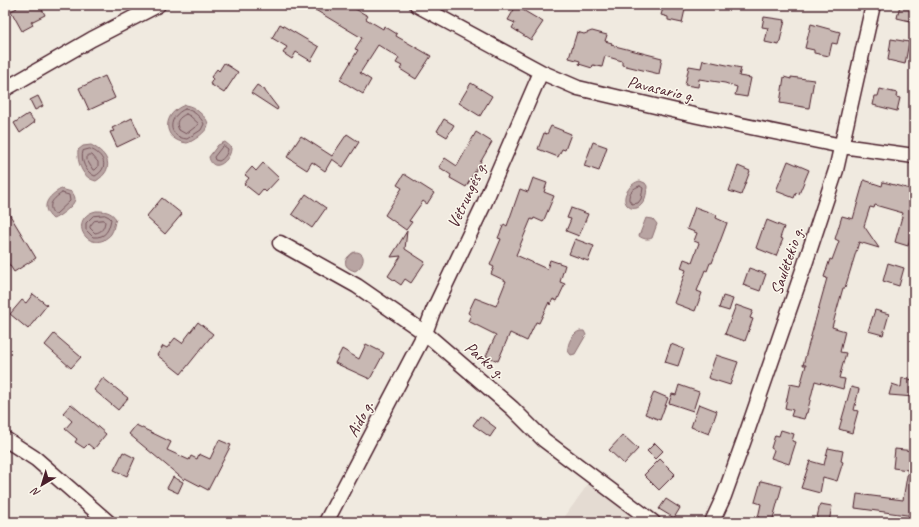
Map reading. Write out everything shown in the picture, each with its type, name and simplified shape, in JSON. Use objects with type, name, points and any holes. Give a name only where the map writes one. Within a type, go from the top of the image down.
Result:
[{"type":"street","points":[[5,89],[15,85],[92,39],[158,5]]},
{"type":"street","name":"Pavasario g.","points":[[417,5],[541,72],[578,88],[698,116],[842,146],[914,156]]},
{"type":"street","name":"Saulėtekio g.","points":[[712,522],[729,482],[803,272],[836,170],[873,5]]},
{"type":"street","name":"Vėtrungės g.","points":[[425,333],[433,311],[484,204],[541,72]]},
{"type":"street","name":"Parko g.","points":[[280,243],[357,286],[425,333],[512,408],[544,440],[653,522]]},
{"type":"street","name":"Aido g.","points":[[326,522],[425,333]]},
{"type":"street","points":[[5,438],[36,459],[108,522]]},
{"type":"shaded area","points":[[588,484],[640,522],[561,522]]},
{"type":"water","points":[[185,105],[193,107],[206,119],[208,124],[202,133],[194,140],[187,143],[172,137],[168,126],[172,114],[177,109]]},
{"type":"water","points":[[225,142],[231,147],[229,157],[222,164],[214,165],[209,157],[218,145]]},
{"type":"water","points":[[91,145],[106,157],[108,167],[106,172],[96,181],[87,177],[81,169],[78,159],[78,150],[83,146]]},
{"type":"water","points":[[640,181],[645,183],[647,186],[645,197],[642,204],[637,208],[632,208],[625,202],[625,196],[632,185]]},
{"type":"water","points":[[61,189],[72,192],[75,199],[70,207],[53,219],[47,210],[47,202],[52,195]]},
{"type":"water","points":[[96,211],[105,211],[110,213],[116,219],[113,231],[110,235],[104,240],[97,242],[90,240],[82,231],[83,219],[88,214]]},
{"type":"water","points":[[646,218],[653,219],[657,224],[652,238],[649,239],[639,236]]},
{"type":"water","points":[[354,252],[358,252],[363,257],[361,266],[355,271],[346,265],[346,260]]},
{"type":"water","points":[[580,331],[584,331],[586,335],[575,354],[571,355],[568,351],[570,342],[573,336]]},
{"type":"building","points":[[15,5],[40,5],[45,15],[31,22],[33,25],[22,31],[11,11],[17,8]]},
{"type":"building","points":[[307,5],[348,5],[368,16],[366,19],[383,29],[384,26],[397,34],[396,36],[431,56],[416,79],[400,69],[402,66],[396,63],[399,58],[378,45],[360,73],[371,80],[363,94],[340,80],[358,50],[355,49],[362,38]]},
{"type":"building","points":[[664,5],[686,5],[682,23],[668,20],[668,17],[661,15]]},
{"type":"building","points":[[900,5],[914,5],[914,22],[897,18]]},
{"type":"building","points":[[516,6],[543,22],[531,40],[512,28],[515,23],[508,20]]},
{"type":"building","points":[[764,17],[785,20],[779,45],[765,42],[768,28],[762,27]]},
{"type":"building","points":[[280,24],[319,47],[311,61],[296,52],[292,59],[283,53],[287,47],[272,38]]},
{"type":"building","points":[[811,24],[840,32],[837,44],[832,43],[829,56],[814,53],[814,50],[805,48]]},
{"type":"building","points":[[592,31],[607,35],[605,41],[612,43],[611,45],[662,58],[659,74],[622,65],[622,61],[605,56],[602,67],[593,65],[592,68],[579,64],[580,61],[569,58],[577,32],[584,34]]},
{"type":"building","points":[[891,39],[909,42],[905,64],[888,60]]},
{"type":"building","points":[[703,60],[741,68],[739,76],[751,78],[747,97],[735,95],[737,87],[725,83],[699,79],[698,87],[685,85],[689,66],[701,68]]},
{"type":"building","points":[[224,63],[238,72],[224,93],[210,84],[213,79],[211,77],[217,69],[219,71]]},
{"type":"building","points":[[105,76],[115,98],[89,110],[79,88]]},
{"type":"building","points":[[784,77],[791,79],[791,77],[814,80],[809,108],[780,103]]},
{"type":"building","points":[[471,83],[492,96],[480,116],[459,103]]},
{"type":"building","points":[[257,85],[265,90],[278,108],[277,110],[251,93]]},
{"type":"building","points":[[880,89],[897,93],[896,97],[900,98],[897,111],[873,105],[875,96],[878,96]]},
{"type":"building","points":[[38,96],[43,106],[35,110],[30,100]]},
{"type":"building","points":[[28,114],[35,122],[20,133],[14,123]]},
{"type":"building","points":[[132,118],[140,136],[117,147],[110,132],[114,131],[112,128]]},
{"type":"building","points":[[444,119],[454,125],[447,137],[437,131]]},
{"type":"building","points":[[551,126],[571,134],[565,150],[562,149],[558,157],[538,149],[544,133],[547,134]]},
{"type":"building","points":[[476,132],[492,142],[466,187],[450,178],[451,175],[439,167],[445,158],[457,166]]},
{"type":"building","points":[[347,134],[359,142],[343,167],[332,159],[325,171],[312,162],[307,170],[287,157],[301,136],[332,156]]},
{"type":"building","points":[[593,142],[607,147],[599,171],[584,166]]},
{"type":"building","points":[[788,161],[809,170],[799,194],[796,193],[794,198],[776,191]]},
{"type":"building","points":[[263,163],[279,178],[266,192],[263,189],[258,195],[244,184],[249,178],[245,175],[252,167],[256,171]]},
{"type":"building","points":[[738,166],[750,171],[741,195],[729,191]]},
{"type":"building","points":[[404,174],[434,193],[427,204],[423,201],[409,221],[412,222],[406,230],[385,215],[402,188],[397,185]]},
{"type":"building","points":[[533,178],[547,183],[544,192],[554,196],[543,222],[534,218],[533,220],[531,219],[516,255],[547,269],[550,260],[565,265],[560,282],[565,284],[557,301],[553,299],[550,305],[549,302],[539,323],[536,322],[527,341],[510,333],[498,361],[486,356],[496,335],[468,321],[471,315],[468,313],[475,298],[496,306],[506,281],[491,274],[494,267],[490,265],[501,239],[498,238],[504,224],[507,226],[520,189],[528,192]]},
{"type":"building","points":[[864,180],[882,186],[883,182],[914,190],[914,236],[911,235],[908,246],[895,242],[903,213],[875,205],[874,208],[870,207],[864,226],[879,248],[859,242],[845,288],[843,288],[832,327],[845,331],[840,352],[846,353],[839,378],[845,379],[843,389],[815,381],[807,413],[804,419],[791,416],[793,410],[785,408],[790,384],[800,386],[806,365],[803,365],[827,278],[824,277],[830,259],[832,260],[839,241],[835,239],[842,216],[853,219]]},
{"type":"building","points":[[306,194],[326,208],[312,228],[292,214]]},
{"type":"building","points":[[162,198],[182,214],[165,234],[146,217]]},
{"type":"building","points":[[5,207],[36,258],[14,272],[5,258]]},
{"type":"building","points":[[695,207],[717,215],[716,218],[727,223],[712,263],[710,263],[707,271],[705,270],[697,291],[702,293],[695,311],[674,303],[686,270],[681,268],[684,259],[692,262],[699,243],[694,241],[697,233],[687,229]]},
{"type":"building","points":[[571,208],[588,214],[579,236],[566,231],[571,219],[567,218]]},
{"type":"building","points":[[767,220],[784,227],[780,238],[783,239],[776,256],[756,248]]},
{"type":"building","points":[[407,231],[405,249],[425,262],[411,283],[405,279],[401,285],[388,276],[401,256],[391,257]]},
{"type":"building","points":[[575,239],[594,246],[588,261],[569,254]]},
{"type":"building","points":[[888,263],[904,268],[899,286],[883,281]]},
{"type":"building","points":[[749,268],[766,274],[760,291],[743,285]]},
{"type":"building","points":[[33,294],[47,305],[28,329],[10,314],[22,300],[26,303]]},
{"type":"building","points":[[723,296],[733,299],[729,311],[719,308]]},
{"type":"building","points":[[736,305],[753,311],[750,318],[753,319],[745,341],[725,334]]},
{"type":"building","points":[[875,310],[889,314],[883,335],[868,331]]},
{"type":"building","points":[[198,322],[213,334],[181,374],[157,355],[163,346],[167,348],[175,338],[182,343]]},
{"type":"building","points":[[54,334],[81,357],[71,368],[45,345]]},
{"type":"building","points":[[366,344],[384,353],[370,379],[335,363],[342,349],[359,359]]},
{"type":"building","points":[[671,344],[684,349],[678,366],[665,362]]},
{"type":"building","points":[[716,355],[738,362],[730,385],[708,378]]},
{"type":"building","points":[[103,378],[128,398],[118,410],[94,390]]},
{"type":"building","points":[[902,378],[914,380],[914,397],[889,395],[892,384],[901,387]]},
{"type":"building","points":[[679,385],[699,392],[693,411],[669,403],[672,394],[676,395]]},
{"type":"building","points":[[851,387],[859,389],[854,410],[858,411],[852,433],[839,429]]},
{"type":"building","points":[[654,392],[668,398],[660,420],[645,414]]},
{"type":"building","points":[[71,404],[106,434],[94,449],[88,444],[84,448],[75,442],[77,439],[65,429],[72,421],[63,413]]},
{"type":"building","points":[[699,404],[717,411],[709,434],[691,427]]},
{"type":"building","points":[[480,416],[496,428],[490,437],[473,425]]},
{"type":"building","points":[[136,425],[171,442],[167,450],[189,460],[191,456],[197,459],[199,454],[210,459],[219,440],[231,445],[208,490],[185,478],[184,480],[129,434]]},
{"type":"building","points":[[781,430],[794,434],[792,441],[796,442],[789,464],[771,458],[774,450],[771,448],[775,435],[779,436]]},
{"type":"building","points":[[623,435],[638,449],[624,464],[609,450]]},
{"type":"building","points":[[655,443],[663,451],[655,459],[647,451]]},
{"type":"building","points":[[828,448],[843,451],[841,461],[843,462],[837,481],[823,477],[820,493],[801,488],[810,461],[824,465]]},
{"type":"building","points":[[895,449],[914,451],[914,516],[855,508],[857,494],[903,500],[908,470],[893,468]]},
{"type":"building","points":[[123,452],[135,458],[127,476],[114,470]]},
{"type":"building","points":[[660,459],[675,474],[659,490],[644,475]]},
{"type":"building","points":[[173,477],[183,482],[178,493],[167,488]]},
{"type":"building","points":[[761,481],[782,486],[772,522],[757,522],[761,504],[755,502]]},
{"type":"building","points":[[666,499],[680,508],[674,518],[659,509]]},
{"type":"building","points":[[820,504],[832,506],[829,522],[816,522]]}]
